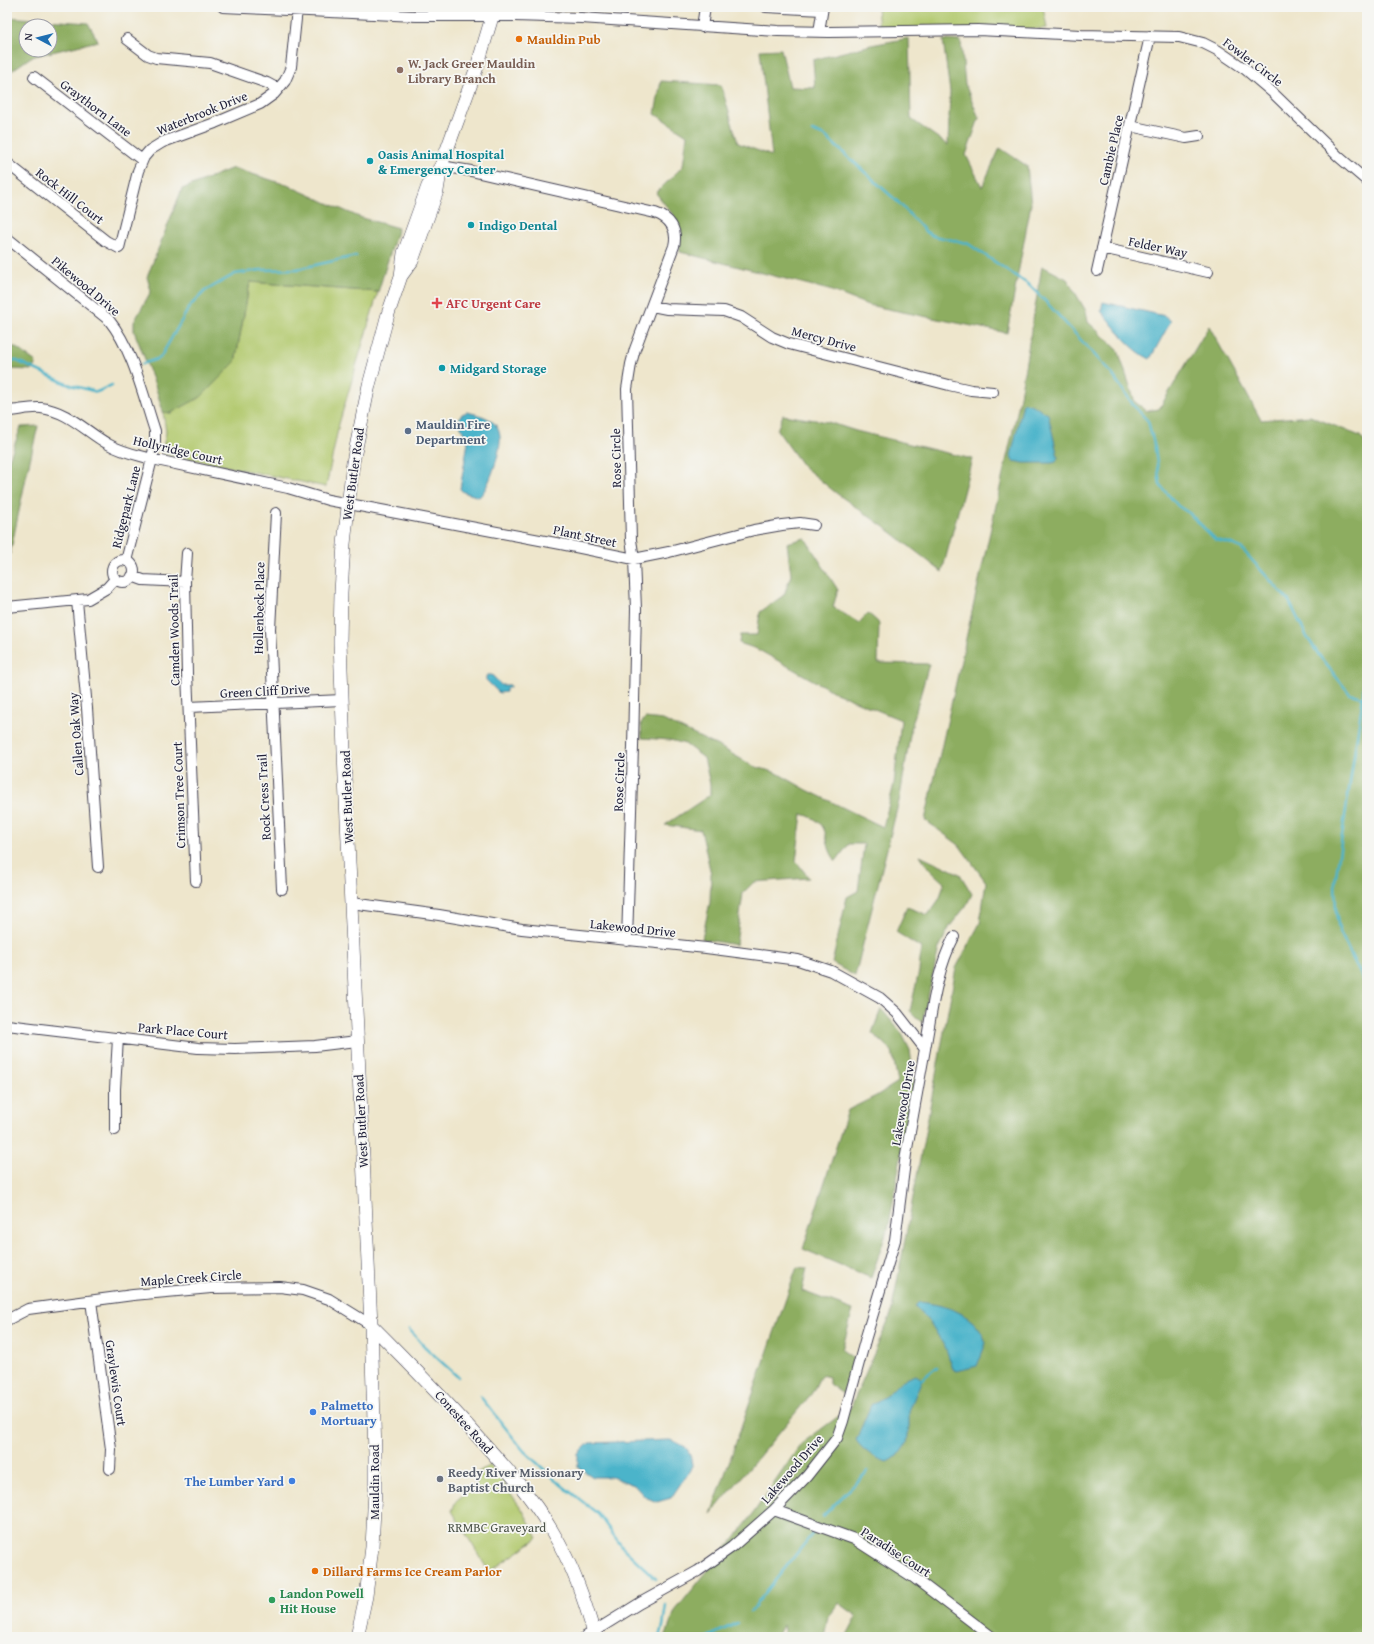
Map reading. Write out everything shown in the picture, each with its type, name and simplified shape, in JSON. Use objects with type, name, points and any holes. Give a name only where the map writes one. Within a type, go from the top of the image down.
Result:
[{"type":"main road","name":"West Butler Road","points":[[371,1325],[342,700],[340,642],[344,544],[353,462],[369,385],[388,314],[401,276],[404,253],[425,193],[441,166],[477,67],[494,11]]},
{"type":"main road","name":"Conestee Road","points":[[371,1325],[416,1369],[451,1407],[508,1470],[532,1501],[551,1530],[572,1569],[584,1598],[592,1635]]},
{"type":"main road","name":"Mauldin Road","points":[[357,1637],[366,1596],[374,1518],[375,1453],[371,1325]]},
{"type":"street","name":"Fowler Circle","points":[[223,7],[297,9],[416,16],[494,11],[702,27],[819,32],[978,30],[1081,35],[1179,37],[1203,43],[1226,55],[1272,92],[1330,149],[1367,181]]},
{"type":"street","points":[[702,27],[705,7]]},
{"type":"street","points":[[766,7],[822,9],[819,32]]},
{"type":"street","name":"Waterbrook Drive","points":[[119,248],[142,160],[156,145],[260,104],[278,89],[285,81],[292,67],[297,9]]},
{"type":"street","name":"Cambie Place","points":[[1097,270],[1150,36]]},
{"type":"street","points":[[127,39],[148,55],[156,58],[210,63],[267,83],[278,89]]},
{"type":"street","name":"Graythorn Lane","points":[[34,77],[142,160]]},
{"type":"street","points":[[1130,126],[1186,138],[1198,136]]},
{"type":"street","name":"Rock Hill Court","points":[[7,163],[106,241],[119,248]]},
{"type":"street","name":"Rose Circle","points":[[441,166],[471,171],[661,215],[673,226],[675,242],[635,349],[628,378],[630,515],[636,609],[627,940]]},
{"type":"street","name":"Pikewood Drive","points":[[7,238],[109,320],[117,330],[125,344],[155,431],[155,443],[152,459]]},
{"type":"street","name":"Felder Way","points":[[1102,248],[1208,272]]},
{"type":"street","name":"Mercy Drive","points":[[652,306],[667,309],[724,311],[740,317],[772,337],[789,344],[949,385],[972,390],[993,392]]},
{"type":"street","name":"Hollyridge Court","points":[[8,412],[30,408],[52,410],[73,420],[108,444],[132,454],[210,470],[349,504]]},
{"type":"street","name":"Ridgepark Lane","points":[[126,561],[152,459]]},
{"type":"street","name":"Plant Street","points":[[349,504],[561,544],[634,560],[754,530],[788,524],[800,523],[814,525]]},
{"type":"street","name":"Hollenbeck Place","points":[[273,703],[270,629],[276,513]]},
{"type":"street","name":"Camden Woods Trail","points":[[187,553],[185,582],[189,707]]},
{"type":"street","points":[[118,561],[126,561],[132,566],[132,576],[124,582],[116,579],[112,574],[113,566],[118,561]]},
{"type":"street","points":[[132,576],[144,580],[185,582]]},
{"type":"street","points":[[7,607],[88,599],[108,588],[116,579]]},
{"type":"street","name":"Callen Oak Way","points":[[77,601],[87,708],[98,867]]},
{"type":"street","name":"Green Cliff Drive","points":[[189,707],[342,700]]},
{"type":"street","name":"Rock Cress Trail","points":[[273,703],[282,889]]},
{"type":"street","name":"Crimson Tree Court","points":[[189,707],[196,882]]},
{"type":"street","name":"Lakewood Drive","points":[[351,903],[439,914],[522,929],[706,948],[798,960],[818,965],[848,979],[880,998],[897,1013],[925,1049],[906,1154],[895,1240],[837,1438],[827,1452],[774,1510],[732,1547],[698,1571],[640,1602],[592,1635]]},
{"type":"street","points":[[925,1049],[940,970],[944,957],[954,936]]},
{"type":"street","name":"Park Place Court","points":[[7,1026],[198,1048],[235,1049],[328,1045],[357,1041]]},
{"type":"street","points":[[115,1130],[115,1089],[118,1038]]},
{"type":"street","name":"Maple Creek Circle","points":[[7,1320],[28,1309],[90,1301],[211,1288],[280,1287],[303,1290],[329,1299],[371,1325]]},
{"type":"street","name":"Graylewis Court","points":[[90,1301],[108,1416],[111,1449],[110,1469]]},
{"type":"street","name":"Paradise Court","points":[[774,1510],[854,1539],[913,1577],[992,1637]]},
{"type":"green space","points":[[877,7],[1043,7],[1047,28],[1019,31],[879,28]]},
{"type":"green space","points":[[7,17],[20,18],[18,18],[18,58],[30,58],[7,74]]},
{"type":"green space","points":[[58,21],[88,23],[98,41],[58,51]]},
{"type":"green space","points":[[909,38],[911,119],[948,145],[950,92],[943,40],[961,41],[965,84],[979,118],[966,155],[982,187],[1000,148],[1027,166],[1031,204],[1007,333],[868,305],[829,290],[680,252],[677,220],[656,193],[683,166],[687,135],[655,114],[661,81],[721,85],[738,143],[772,156],[760,50],[781,49],[790,87],[815,88],[813,60],[871,45]]},
{"type":"green space","points":[[233,168],[287,185],[359,217],[398,228],[378,292],[250,282],[235,362],[201,397],[171,413],[163,412],[155,385],[134,331],[134,322],[151,291],[147,277],[182,189]]},
{"type":"green space","points":[[1042,266],[1067,279],[1086,311],[1088,322],[1118,350],[1135,402],[1147,411],[1159,409],[1209,326],[1261,420],[1310,416],[1360,436],[1367,445],[1367,1637],[846,1637],[857,1616],[839,1603],[828,1616],[824,1637],[785,1637],[783,1625],[777,1637],[665,1637],[675,1611],[748,1521],[801,1444],[851,1407],[891,1314],[956,968],[980,923],[986,882],[959,845],[925,820],[1018,408]]},
{"type":"green space","points":[[250,282],[378,292],[339,424],[326,487],[162,453],[166,432],[163,412],[171,413],[235,362]]},
{"type":"green space","points":[[7,346],[15,347],[36,362],[33,370],[7,369]]},
{"type":"green space","points":[[783,415],[828,422],[856,431],[972,459],[942,572],[891,532],[836,493],[803,466],[777,430]]},
{"type":"green space","points":[[38,426],[10,554],[7,554],[7,465],[21,427]]},
{"type":"green space","points":[[805,538],[838,590],[833,607],[859,623],[868,613],[879,623],[878,663],[929,664],[911,729],[900,797],[855,976],[832,963],[847,897],[858,891],[864,844],[849,844],[836,861],[831,854],[825,833],[819,822],[802,814],[796,861],[809,878],[754,882],[743,893],[736,945],[702,939],[710,902],[711,874],[701,830],[665,825],[710,795],[710,784],[704,758],[685,744],[670,740],[642,738],[641,723],[645,718],[663,720],[720,747],[753,766],[777,773],[807,790],[883,827],[894,784],[901,720],[836,693],[757,649],[739,643],[740,635],[757,635],[760,612],[784,595],[791,575],[787,543]]},
{"type":"green space","points":[[920,855],[960,874],[972,894],[966,906],[950,926],[939,948],[922,1023],[910,1011],[919,971],[921,948],[896,932],[907,907],[928,915],[940,898],[944,883],[929,869]]},
{"type":"green space","points":[[881,1009],[901,1032],[910,1050],[914,1081],[889,1225],[871,1278],[803,1249],[848,1110],[876,1096],[898,1082],[892,1051],[872,1033]]},
{"type":"green space","points":[[797,1267],[807,1268],[802,1291],[853,1310],[842,1350],[853,1358],[843,1394],[829,1384],[829,1377],[821,1375],[812,1393],[711,1514]]},
{"type":"green space","name":"RRMBC Graveyard","points":[[490,1465],[522,1509],[538,1538],[489,1572],[452,1511],[456,1501],[477,1483],[475,1474]]},
{"type":"water","points":[[1103,302],[1165,316],[1171,321],[1150,359],[1136,350],[1117,331],[1101,311]]},
{"type":"water","points":[[1023,403],[1030,404],[1048,414],[1058,457],[1056,462],[1024,463],[1013,461],[1011,456]]},
{"type":"water","points":[[467,412],[477,414],[493,422],[498,428],[500,434],[496,463],[486,487],[479,497],[463,492],[460,489],[468,442],[458,421],[462,414]]},
{"type":"water","points":[[492,675],[501,685],[510,685],[510,687],[506,688],[506,692],[499,693],[486,680],[486,676]]},
{"type":"water","points":[[919,1302],[930,1303],[960,1313],[976,1325],[982,1333],[986,1343],[977,1366],[957,1371],[953,1369],[946,1349],[931,1324],[915,1306]]},
{"type":"water","points":[[916,1375],[922,1379],[909,1411],[907,1443],[898,1456],[887,1462],[870,1454],[862,1448],[856,1440],[871,1405],[887,1395],[901,1381]]},
{"type":"water","points":[[670,1440],[684,1446],[687,1449],[691,1456],[692,1467],[671,1498],[657,1502],[645,1497],[634,1485],[612,1477],[593,1477],[578,1467],[578,1454],[589,1443]]},
{"type":"waterway","points":[[812,131],[825,136],[899,203],[925,231],[933,236],[967,243],[1029,285],[1048,304],[1112,374],[1134,406],[1148,421],[1155,448],[1160,485],[1178,506],[1189,513],[1216,540],[1241,548],[1289,601],[1307,637],[1321,658],[1350,694],[1363,697]]},
{"type":"waterway","points":[[142,364],[160,358],[190,306],[205,291],[235,274],[261,270],[297,269],[356,256]]},
{"type":"waterway","points":[[7,359],[17,361],[67,384],[97,392],[112,385]]},
{"type":"waterway","points":[[1367,648],[1363,697],[1335,882],[1336,912],[1339,930],[1367,988]]},
{"type":"waterway","points":[[409,1329],[424,1346],[458,1377]]},
{"type":"waterway","points":[[922,1379],[937,1367]]},
{"type":"waterway","points":[[480,1396],[524,1451],[559,1483],[598,1514],[623,1548],[656,1579]]},
{"type":"waterway","points":[[823,1516],[868,1471]]},
{"type":"waterway","points":[[750,1612],[813,1533]]},
{"type":"waterway","points":[[660,1637],[666,1605]]},
{"type":"waterway","points":[[708,1637],[737,1623]]},
{"type":"place","name":"Mauldin Pub","points":[[519,39]]},
{"type":"place","name":"W. Jack Greer Mauldin Library Branch","points":[[400,70]]},
{"type":"place","name":"Oasis Animal Hospital & Emergency Center","points":[[370,161]]},
{"type":"place","name":"Indigo Dental","points":[[471,225]]},
{"type":"place","name":"AFC Urgent Care","points":[[437,303]]},
{"type":"place","name":"Midgard Storage","points":[[442,368]]},
{"type":"place","name":"Mauldin Fire Department","points":[[408,431]]},
{"type":"place","name":"Palmetto Mortuary","points":[[313,1412]]},
{"type":"place","name":"Reedy River Missionary Baptist Church","points":[[440,1479]]},
{"type":"place","name":"The Lumber Yard","points":[[292,1481]]},
{"type":"place","name":"Dillard Farms Ice Cream Parlor","points":[[315,1571]]},
{"type":"place","name":"Landon Powell Hit House","points":[[272,1600]]}]
